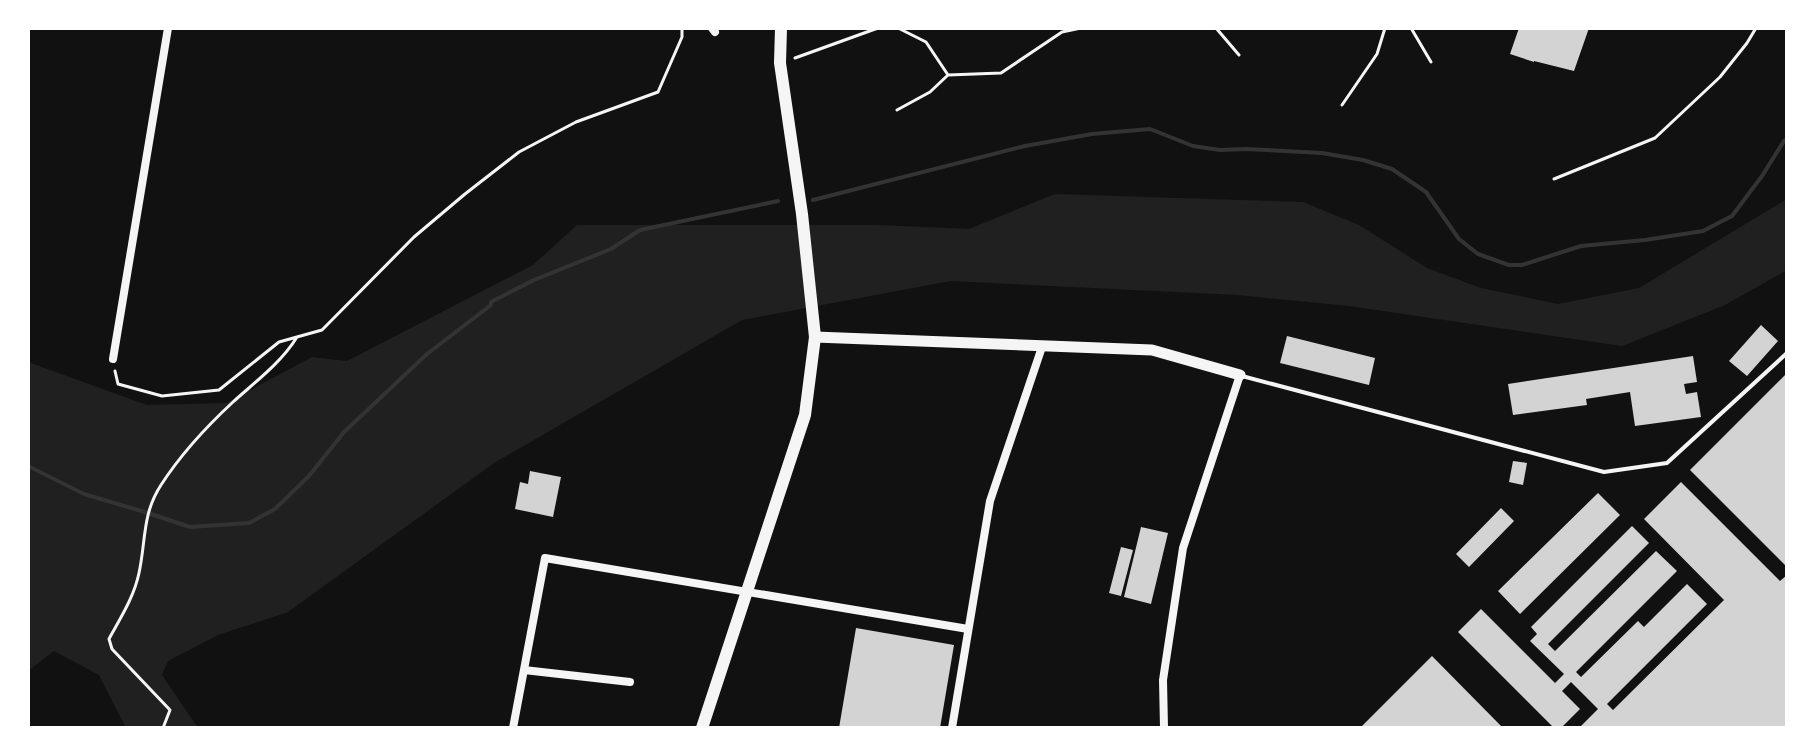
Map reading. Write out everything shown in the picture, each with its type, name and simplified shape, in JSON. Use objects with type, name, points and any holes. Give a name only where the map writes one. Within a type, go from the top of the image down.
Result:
[{"type":"main road","points":[[702,728],[805,415],[815,337],[802,214],[780,63],[781,28]]},
{"type":"street","points":[[113,359],[168,28]]},
{"type":"street","points":[[815,337],[1152,350],[1240,375],[1183,548],[1163,680],[1164,728]]},
{"type":"street","points":[[952,728],[990,501],[1042,347]]},
{"type":"street","points":[[513,728],[545,558],[968,629]]},
{"type":"street","points":[[524,670],[630,682]]},
{"type":"lane","points":[[1240,375],[1604,472],[1667,463],[1787,353]]},
{"type":"path","points":[[113,359],[118,384],[162,396],[219,390],[279,342],[322,330],[414,237],[519,152],[576,122],[658,92],[682,37],[682,28]]},
{"type":"path","points":[[780,63],[878,28]]},
{"type":"path","points":[[898,28],[926,42],[948,75]]},
{"type":"path","points":[[897,110],[930,92],[948,75],[1001,73],[1062,32],[1081,28]]},
{"type":"path","points":[[1216,28],[1239,55]]},
{"type":"path","points":[[1342,105],[1377,54],[1385,28]]},
{"type":"path","points":[[1411,28],[1431,62]]},
{"type":"path","points":[[1554,179],[1655,138],[1720,77],[1756,28]]},
{"type":"path","points":[[163,728],[170,710],[112,649],[109,639],[132,598],[150,509],[159,488],[186,450],[289,350],[297,337]]},
{"type":"shaded area","points":[[1055,194],[1303,202],[1359,225],[1427,268],[1481,288],[1558,304],[1639,288],[1787,199],[1787,270],[1725,305],[1622,346],[1349,306],[1237,295],[950,281],[742,320],[494,463],[288,612],[218,635],[168,661],[162,675],[198,728],[126,728],[99,675],[54,651],[28,671],[28,362],[147,405],[226,403],[312,357],[347,361],[533,265],[577,225],[878,225],[969,229]]},
{"type":"building","points":[[1519,28],[1589,28],[1574,71],[1510,54]]},
{"type":"building","points":[[1761,325],[1778,341],[1747,376],[1729,361]]},
{"type":"building","points":[[1287,336],[1375,358],[1369,385],[1280,363]]},
{"type":"building","points":[[1693,356],[1697,382],[1684,384],[1686,394],[1697,392],[1701,417],[1635,426],[1630,392],[1586,399],[1587,405],[1513,415],[1508,384]]},
{"type":"building","points":[[1787,373],[1787,567],[1690,470]]},
{"type":"building","points":[[1513,461],[1527,463],[1523,485],[1509,482]]},
{"type":"building","points":[[530,471],[561,477],[553,517],[515,509],[520,482],[528,484]]},
{"type":"building","points":[[1681,482],[1780,581],[1787,575],[1787,728],[1579,728],[1598,709],[1571,682],[1562,691],[1580,709],[1561,728],[1554,728],[1458,632],[1481,609],[1555,683],[1564,674],[1530,641],[1537,634],[1531,627],[1632,526],[1649,543],[1548,644],[1555,651],[1656,551],[1677,571],[1576,672],[1581,677],[1638,621],[1644,627],[1687,584],[1707,604],[1607,704],[1613,710],[1724,600],[1644,519]]},
{"type":"building","points":[[1598,493],[1620,515],[1520,614],[1498,591]]},
{"type":"building","points":[[1501,508],[1514,521],[1469,567],[1456,554]]},
{"type":"building","points":[[1141,527],[1168,533],[1151,604],[1124,597]]},
{"type":"building","points":[[1121,547],[1133,550],[1121,596],[1109,593]]},
{"type":"building","points":[[856,628],[954,645],[940,728],[839,728]]},
{"type":"building","points":[[1432,656],[1503,728],[1360,728]]},
{"type":"waterway","points":[[813,200],[1025,146],[1092,134],[1150,129],[1193,146],[1220,150],[1322,153],[1392,169],[1426,192],[1459,239],[1478,254],[1509,265],[1522,265],[1581,246],[1703,231],[1732,216],[1787,139]]},
{"type":"waterway","points":[[28,466],[84,494],[190,527],[249,523],[275,509],[309,476],[344,432],[427,354],[491,302],[534,280],[611,249],[640,230],[778,201]]}]
